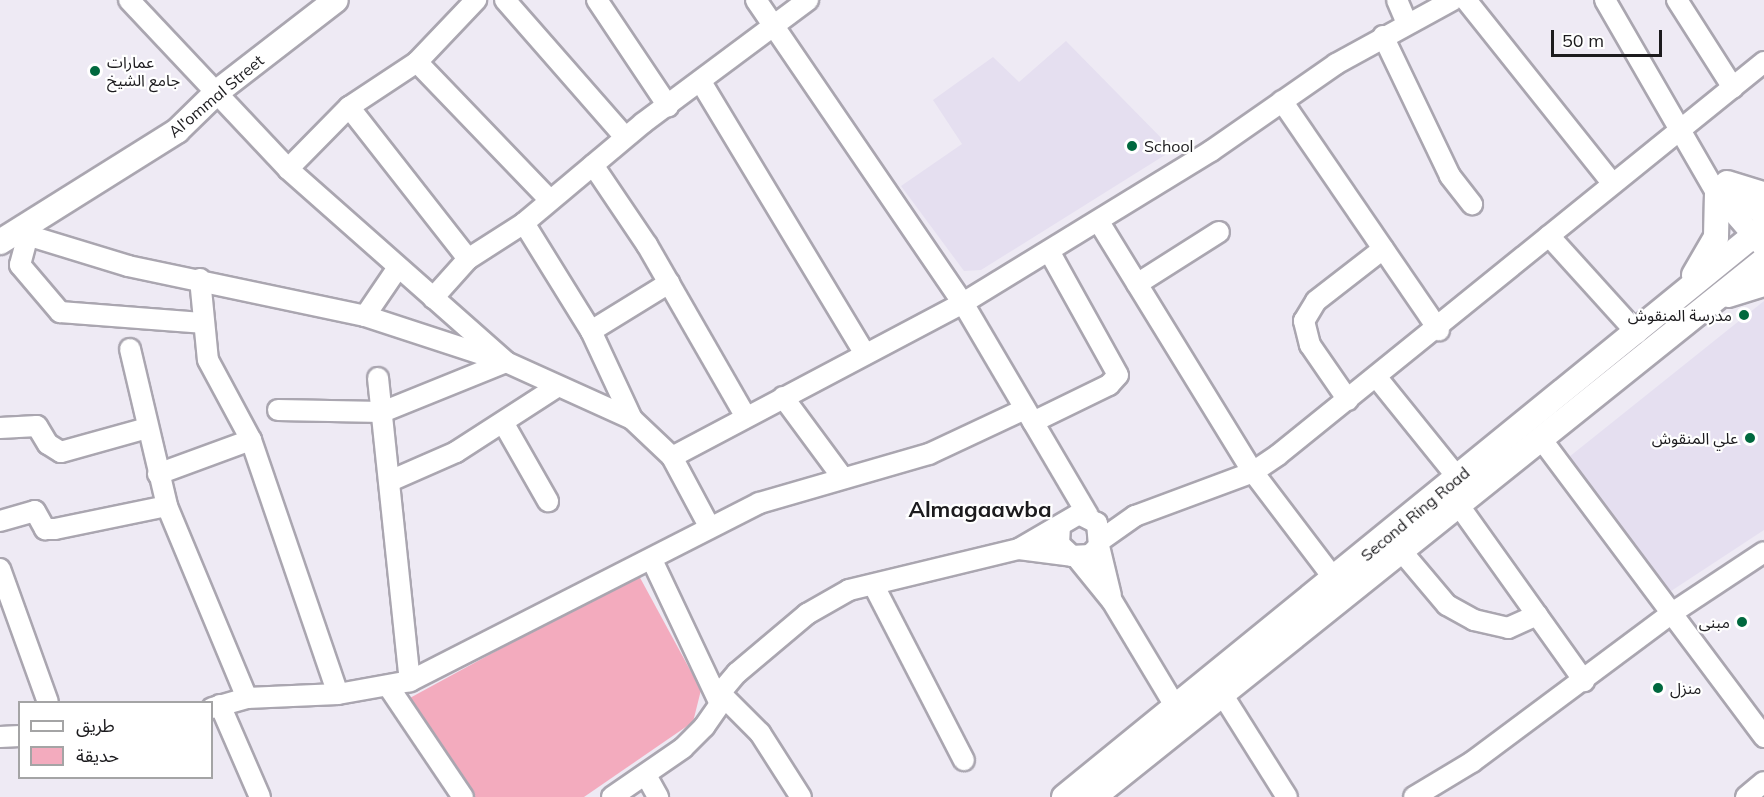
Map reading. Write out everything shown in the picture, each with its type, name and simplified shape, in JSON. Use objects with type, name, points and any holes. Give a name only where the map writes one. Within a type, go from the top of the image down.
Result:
[{"type":"main road","name":"Al'ommal Street","points":[[15,236],[177,131],[217,92],[336,0]]},
{"type":"main road","points":[[1679,298],[1711,252],[1722,189],[1764,194]]},
{"type":"main road","name":"Second Ring Road","points":[[1094,797],[1181,716],[1335,580],[1761,232]]},
{"type":"main road","name":"Second Ring Road","points":[[1064,797],[1181,716],[1224,697],[1542,440],[1704,304],[1764,260]]},
{"type":"main road","points":[[1704,304],[1764,284]]},
{"type":"street","points":[[129,0],[288,169],[397,269],[506,362]]},
{"type":"street","points":[[288,169],[350,107],[417,62],[476,0]]},
{"type":"street","points":[[505,0],[625,137]]},
{"type":"street","points":[[597,0],[668,106]]},
{"type":"street","points":[[756,0],[963,303],[1061,474],[1090,516],[1100,543],[1112,601]]},
{"type":"street","points":[[433,298],[468,259],[524,224],[625,137],[777,28],[808,0]]},
{"type":"street","points":[[1396,0],[1407,22]]},
{"type":"street","points":[[672,457],[864,352],[963,303],[1099,222],[1383,36],[1453,0]]},
{"type":"street","points":[[1467,0],[1612,183]]},
{"type":"street","points":[[1605,0],[1703,164],[1761,232]]},
{"type":"street","points":[[1677,0],[1733,88]]},
{"type":"street","points":[[1383,36],[1450,176],[1472,204]]},
{"type":"street","points":[[417,62],[550,200]]},
{"type":"street","points":[[1019,549],[1075,557],[1100,543],[1135,516],[1253,472],[1378,379],[1612,183],[1684,129],[1764,62]]},
{"type":"street","points":[[701,82],[864,352]]},
{"type":"street","points":[[1282,101],[1439,330]]},
{"type":"street","points":[[350,107],[468,259]]},
{"type":"street","points":[[593,165],[669,283],[746,417]]},
{"type":"street","points":[[1099,222],[1253,472],[1335,580]]},
{"type":"street","points":[[524,224],[591,331],[632,419]]},
{"type":"street","points":[[1137,284],[1219,232]]},
{"type":"street","points":[[202,323],[60,312],[20,265],[15,236],[128,266],[200,279],[365,316],[506,362],[632,419],[672,457],[709,526]]},
{"type":"street","points":[[1549,236],[1637,333]]},
{"type":"street","points":[[1348,400],[1310,345],[1304,321],[1316,301],[1383,249]]},
{"type":"street","points":[[260,797],[216,707],[247,698],[338,694],[410,681],[652,560],[709,526],[759,503],[929,454],[1109,386],[1118,375],[1049,250]]},
{"type":"street","points":[[365,316],[397,269]]},
{"type":"street","points":[[200,279],[202,323],[208,360],[251,440],[338,694]]},
{"type":"street","points":[[591,331],[669,283]]},
{"type":"street","points":[[130,349],[167,506],[247,698]]},
{"type":"street","points":[[278,410],[382,412],[506,362]]},
{"type":"street","points":[[378,378],[410,681]]},
{"type":"street","points":[[1378,379],[1458,478]]},
{"type":"street","points":[[390,481],[504,424],[558,386]]},
{"type":"street","points":[[783,397],[843,478]]},
{"type":"street","points":[[504,424],[548,501]]},
{"type":"street","points":[[0,428],[37,426],[61,452],[147,428]]},
{"type":"street","points":[[158,474],[251,440]]},
{"type":"street","points":[[1542,440],[1764,737]]},
{"type":"street","points":[[1061,474],[1062,523],[1059,544],[1075,557],[1112,601],[1181,716]]},
{"type":"street","points":[[0,521],[35,511],[45,529],[55,529],[167,506]]},
{"type":"street","points":[[1460,507],[1584,681]]},
{"type":"street","points":[[612,797],[647,777],[704,727],[720,698],[807,614],[849,590],[874,586],[1019,549],[1062,523],[1090,516],[1135,516]]},
{"type":"street","points":[[1414,797],[1584,681],[1672,613],[1764,552]]},
{"type":"street","points":[[1403,553],[1447,605],[1474,620],[1508,628],[1537,615]]},
{"type":"street","points":[[652,560],[720,698],[752,722],[801,797]]},
{"type":"street","points":[[1,572],[48,701]]},
{"type":"street","points":[[874,586],[964,760]]},
{"type":"street","points":[[388,686],[463,797]]},
{"type":"street","points":[[1224,697],[1286,797]]},
{"type":"street","points":[[0,737],[18,736]]},
{"type":"street","points":[[647,777],[658,797]]},
{"type":"shaded area","points":[[1066,41],[1173,150],[981,270],[964,271],[901,186],[962,144],[933,100],[993,57],[1019,82]]},
{"type":"shaded area","points":[[1764,301],[1764,530],[1665,595],[1569,457]]},
{"type":"green space","points":[[638,574],[701,690],[693,722],[584,797],[472,797],[408,699]]},
{"type":"place","name":"عمارات جامع الشيخ","points":[[95,71]]},
{"type":"place","name":"School","points":[[1132,146]]},
{"type":"place","name":"مدرسة المنقوش","points":[[1744,315]]},
{"type":"place","name":"علي المنقوش","points":[[1750,438]]},
{"type":"place","name":"مبنى","points":[[1742,622]]},
{"type":"place","name":"منزل","points":[[1658,688]]},
{"type":"district","name":"Almagaawba","points":[[980,510]]}]
